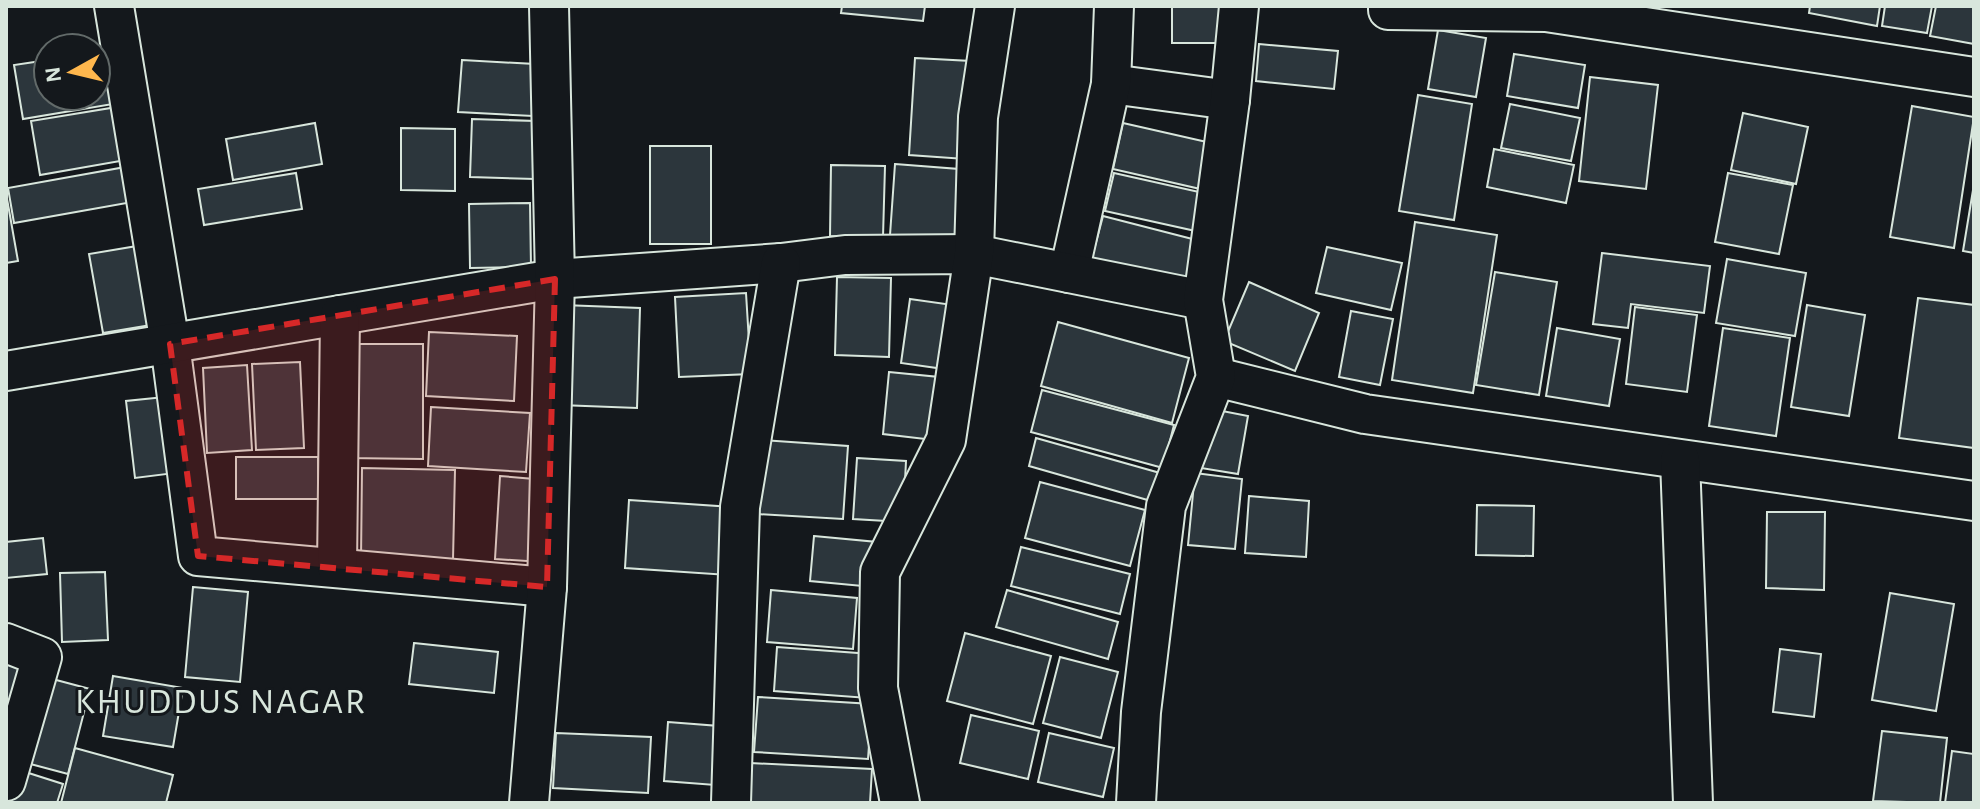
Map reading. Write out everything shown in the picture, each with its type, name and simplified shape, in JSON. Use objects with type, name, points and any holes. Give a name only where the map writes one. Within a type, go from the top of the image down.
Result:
[{"type":"street","points":[[114,6],[170,344],[198,556],[547,587]]},
{"type":"street","points":[[529,803],[547,587],[555,279],[549,6]]},
{"type":"street","points":[[900,803],[878,688],[880,572],[946,440],[974,254],[978,117],[995,6]]},
{"type":"street","points":[[1069,273],[1111,84],[1114,6]]},
{"type":"street","points":[[1136,803],[1141,712],[1166,506],[1216,377],[1203,300],[1230,100],[1239,6]]},
{"type":"street","points":[[1388,6],[1388,10],[1546,12],[1974,77]]},
{"type":"street","points":[[1111,84],[1230,100]]},
{"type":"street","points":[[6,371],[555,279],[781,263],[845,255],[974,254],[1203,300]]},
{"type":"street","points":[[731,803],[740,507],[781,263]]},
{"type":"street","points":[[337,567],[340,315]]},
{"type":"street","points":[[1216,377],[1365,414],[1974,501]]},
{"type":"street","points":[[1680,460],[1693,803]]},
{"type":"street","points":[[6,643],[42,657],[6,781]]},
{"type":"highlighted area","points":[[555,279],[547,587],[198,556],[170,344]]},
{"type":"building","points":[[842,6],[925,6],[923,21],[841,13]]},
{"type":"building","points":[[1172,6],[1222,6],[1222,43],[1172,43]]},
{"type":"building","points":[[1810,6],[1880,6],[1877,26],[1809,13]]},
{"type":"building","points":[[1885,6],[1932,6],[1927,33],[1882,26]]},
{"type":"building","points":[[1936,6],[1974,6],[1974,44],[1930,36]]},
{"type":"building","points":[[1438,30],[1486,38],[1476,97],[1428,89]]},
{"type":"building","points":[[1259,44],[1338,51],[1334,89],[1256,81]]},
{"type":"building","points":[[1514,54],[1585,65],[1578,108],[1507,96]]},
{"type":"building","points":[[915,58],[971,61],[965,159],[909,155]]},
{"type":"building","points":[[462,60],[535,64],[533,116],[458,112]]},
{"type":"building","points":[[32,62],[32,112],[65,112],[23,119],[14,65]]},
{"type":"building","points":[[112,62],[119,103],[112,104]]},
{"type":"building","points":[[1590,77],[1658,85],[1646,189],[1579,181]]},
{"type":"building","points":[[1418,95],[1472,104],[1454,220],[1399,211]]},
{"type":"building","points":[[1510,104],[1580,118],[1571,161],[1501,148]]},
{"type":"building","points":[[1912,106],[1974,117],[1954,248],[1890,237]]},
{"type":"building","points":[[117,107],[126,160],[40,175],[31,121],[86,112],[112,112],[112,108]]},
{"type":"building","points":[[1743,113],[1808,127],[1796,184],[1731,170]]},
{"type":"building","points":[[472,119],[536,121],[535,179],[470,177]]},
{"type":"building","points":[[315,123],[322,164],[233,180],[226,139]]},
{"type":"building","points":[[1123,123],[1220,145],[1209,191],[1113,169]]},
{"type":"building","points":[[401,128],[455,129],[455,191],[401,190]]},
{"type":"building","points":[[650,146],[711,146],[711,244],[650,244]]},
{"type":"building","points":[[1494,149],[1574,165],[1566,203],[1487,187]]},
{"type":"building","points":[[895,164],[959,169],[955,240],[890,235]]},
{"type":"building","points":[[831,165],[885,166],[883,237],[830,236]]},
{"type":"building","points":[[131,166],[138,201],[14,223],[8,188]]},
{"type":"building","points":[[296,173],[302,209],[204,225],[198,189]]},
{"type":"building","points":[[1114,173],[1208,194],[1200,232],[1105,211]]},
{"type":"building","points":[[1728,173],[1793,185],[1779,254],[1715,242]]},
{"type":"building","points":[[1974,184],[1974,253],[1963,251]]},
{"type":"building","points":[[6,193],[18,261],[6,263]]},
{"type":"building","points":[[530,203],[531,267],[470,268],[469,204]]},
{"type":"building","points":[[1103,216],[1204,242],[1192,287],[1091,261]]},
{"type":"building","points":[[1415,222],[1497,235],[1473,393],[1392,380]]},
{"type":"building","points":[[149,244],[163,323],[103,333],[89,254]]},
{"type":"building","points":[[1327,247],[1402,263],[1391,310],[1316,293]]},
{"type":"building","points":[[1602,253],[1710,266],[1704,313],[1631,304],[1628,328],[1593,324]]},
{"type":"building","points":[[1727,259],[1806,273],[1795,336],[1716,323]]},
{"type":"building","points":[[1495,272],[1557,282],[1539,395],[1476,385]]},
{"type":"building","points":[[837,277],[891,278],[889,357],[835,355]]},
{"type":"building","points":[[1249,282],[1319,313],[1295,371],[1224,341]]},
{"type":"building","points":[[746,293],[751,374],[679,377],[675,297]]},
{"type":"building","points":[[1918,298],[1974,305],[1974,448],[1899,438]]},
{"type":"building","points":[[910,299],[960,306],[951,370],[901,363]]},
{"type":"building","points":[[563,305],[640,308],[637,408],[560,405]]},
{"type":"building","points":[[1807,305],[1865,315],[1849,416],[1791,407]]},
{"type":"building","points":[[1635,307],[1697,315],[1687,392],[1626,384]]},
{"type":"building","points":[[1351,311],[1393,319],[1380,385],[1339,377]]},
{"type":"building","points":[[1058,322],[1189,358],[1172,423],[1041,386]]},
{"type":"building","points":[[1557,328],[1620,339],[1609,406],[1546,396]]},
{"type":"building","points":[[1723,328],[1790,338],[1776,436],[1709,426]]},
{"type":"building","points":[[429,332],[517,336],[514,401],[426,396]]},
{"type":"building","points":[[347,344],[423,344],[423,459],[347,458]]},
{"type":"building","points":[[300,362],[304,448],[256,450],[252,364]]},
{"type":"building","points":[[247,365],[252,450],[207,453],[203,368]]},
{"type":"building","points":[[889,372],[949,378],[942,441],[883,434]]},
{"type":"building","points":[[1042,390],[1174,425],[1163,468],[1031,432]]},
{"type":"building","points":[[174,396],[183,472],[135,478],[126,401]]},
{"type":"building","points":[[431,407],[530,413],[526,472],[428,466]]},
{"type":"building","points":[[1212,409],[1248,416],[1238,474],[1201,468]]},
{"type":"building","points":[[1036,438],[1160,473],[1151,501],[1029,466]]},
{"type":"building","points":[[761,440],[848,446],[843,519],[757,514]]},
{"type":"building","points":[[236,457],[318,457],[318,499],[236,499]]},
{"type":"building","points":[[857,458],[906,461],[903,522],[853,519]]},
{"type":"building","points":[[362,468],[455,470],[453,560],[361,559]]},
{"type":"building","points":[[1195,473],[1242,479],[1235,549],[1188,545]]},
{"type":"building","points":[[500,476],[546,480],[542,562],[495,559]]},
{"type":"building","points":[[1040,482],[1145,510],[1130,566],[1025,538]]},
{"type":"building","points":[[1249,496],[1309,501],[1306,557],[1245,553]]},
{"type":"building","points":[[629,500],[732,507],[728,575],[625,568]]},
{"type":"building","points":[[1477,505],[1534,506],[1533,556],[1476,555]]},
{"type":"building","points":[[1767,512],[1825,512],[1824,590],[1766,588]]},
{"type":"building","points":[[814,536],[877,542],[873,587],[810,581]]},
{"type":"building","points":[[43,538],[47,574],[6,578],[6,542]]},
{"type":"building","points":[[1021,547],[1130,574],[1120,614],[1011,586]]},
{"type":"building","points":[[105,572],[108,640],[62,642],[60,573]]},
{"type":"building","points":[[193,587],[248,592],[240,682],[185,677]]},
{"type":"building","points":[[771,590],[857,598],[853,649],[767,642]]},
{"type":"building","points":[[1007,590],[1118,622],[1108,659],[996,627]]},
{"type":"building","points":[[1890,593],[1954,604],[1936,711],[1872,700]]},
{"type":"building","points":[[965,633],[1051,656],[1033,724],[947,701]]},
{"type":"building","points":[[414,643],[498,652],[494,693],[409,684]]},
{"type":"building","points":[[777,647],[871,654],[868,698],[774,691]]},
{"type":"building","points":[[1780,649],[1821,654],[1814,717],[1773,712]]},
{"type":"building","points":[[1060,657],[1118,672],[1101,738],[1043,723]]},
{"type":"building","points":[[6,663],[32,671],[6,726]]},
{"type":"building","points":[[113,676],[183,688],[173,747],[103,736]]},
{"type":"building","points":[[45,677],[90,689],[68,774],[23,762]]},
{"type":"building","points":[[758,697],[872,704],[868,759],[754,752]]},
{"type":"building","points":[[971,715],[1039,731],[1028,779],[960,763]]},
{"type":"building","points":[[668,722],[719,726],[715,785],[664,781]]},
{"type":"building","points":[[1882,731],[1947,738],[1940,803],[1873,801]]},
{"type":"building","points":[[556,733],[651,737],[648,793],[553,788]]},
{"type":"building","points":[[1049,733],[1114,748],[1103,797],[1038,782]]},
{"type":"building","points":[[75,748],[173,775],[166,803],[61,803]]},
{"type":"building","points":[[1952,751],[1974,754],[1974,803],[1945,803]]},
{"type":"building","points":[[750,763],[872,769],[870,803],[748,803]]},
{"type":"building","points":[[16,769],[63,784],[57,803],[6,803]]},
{"type":"district","name":"KHUDDUS NAGAR","points":[[221,700]]}]
